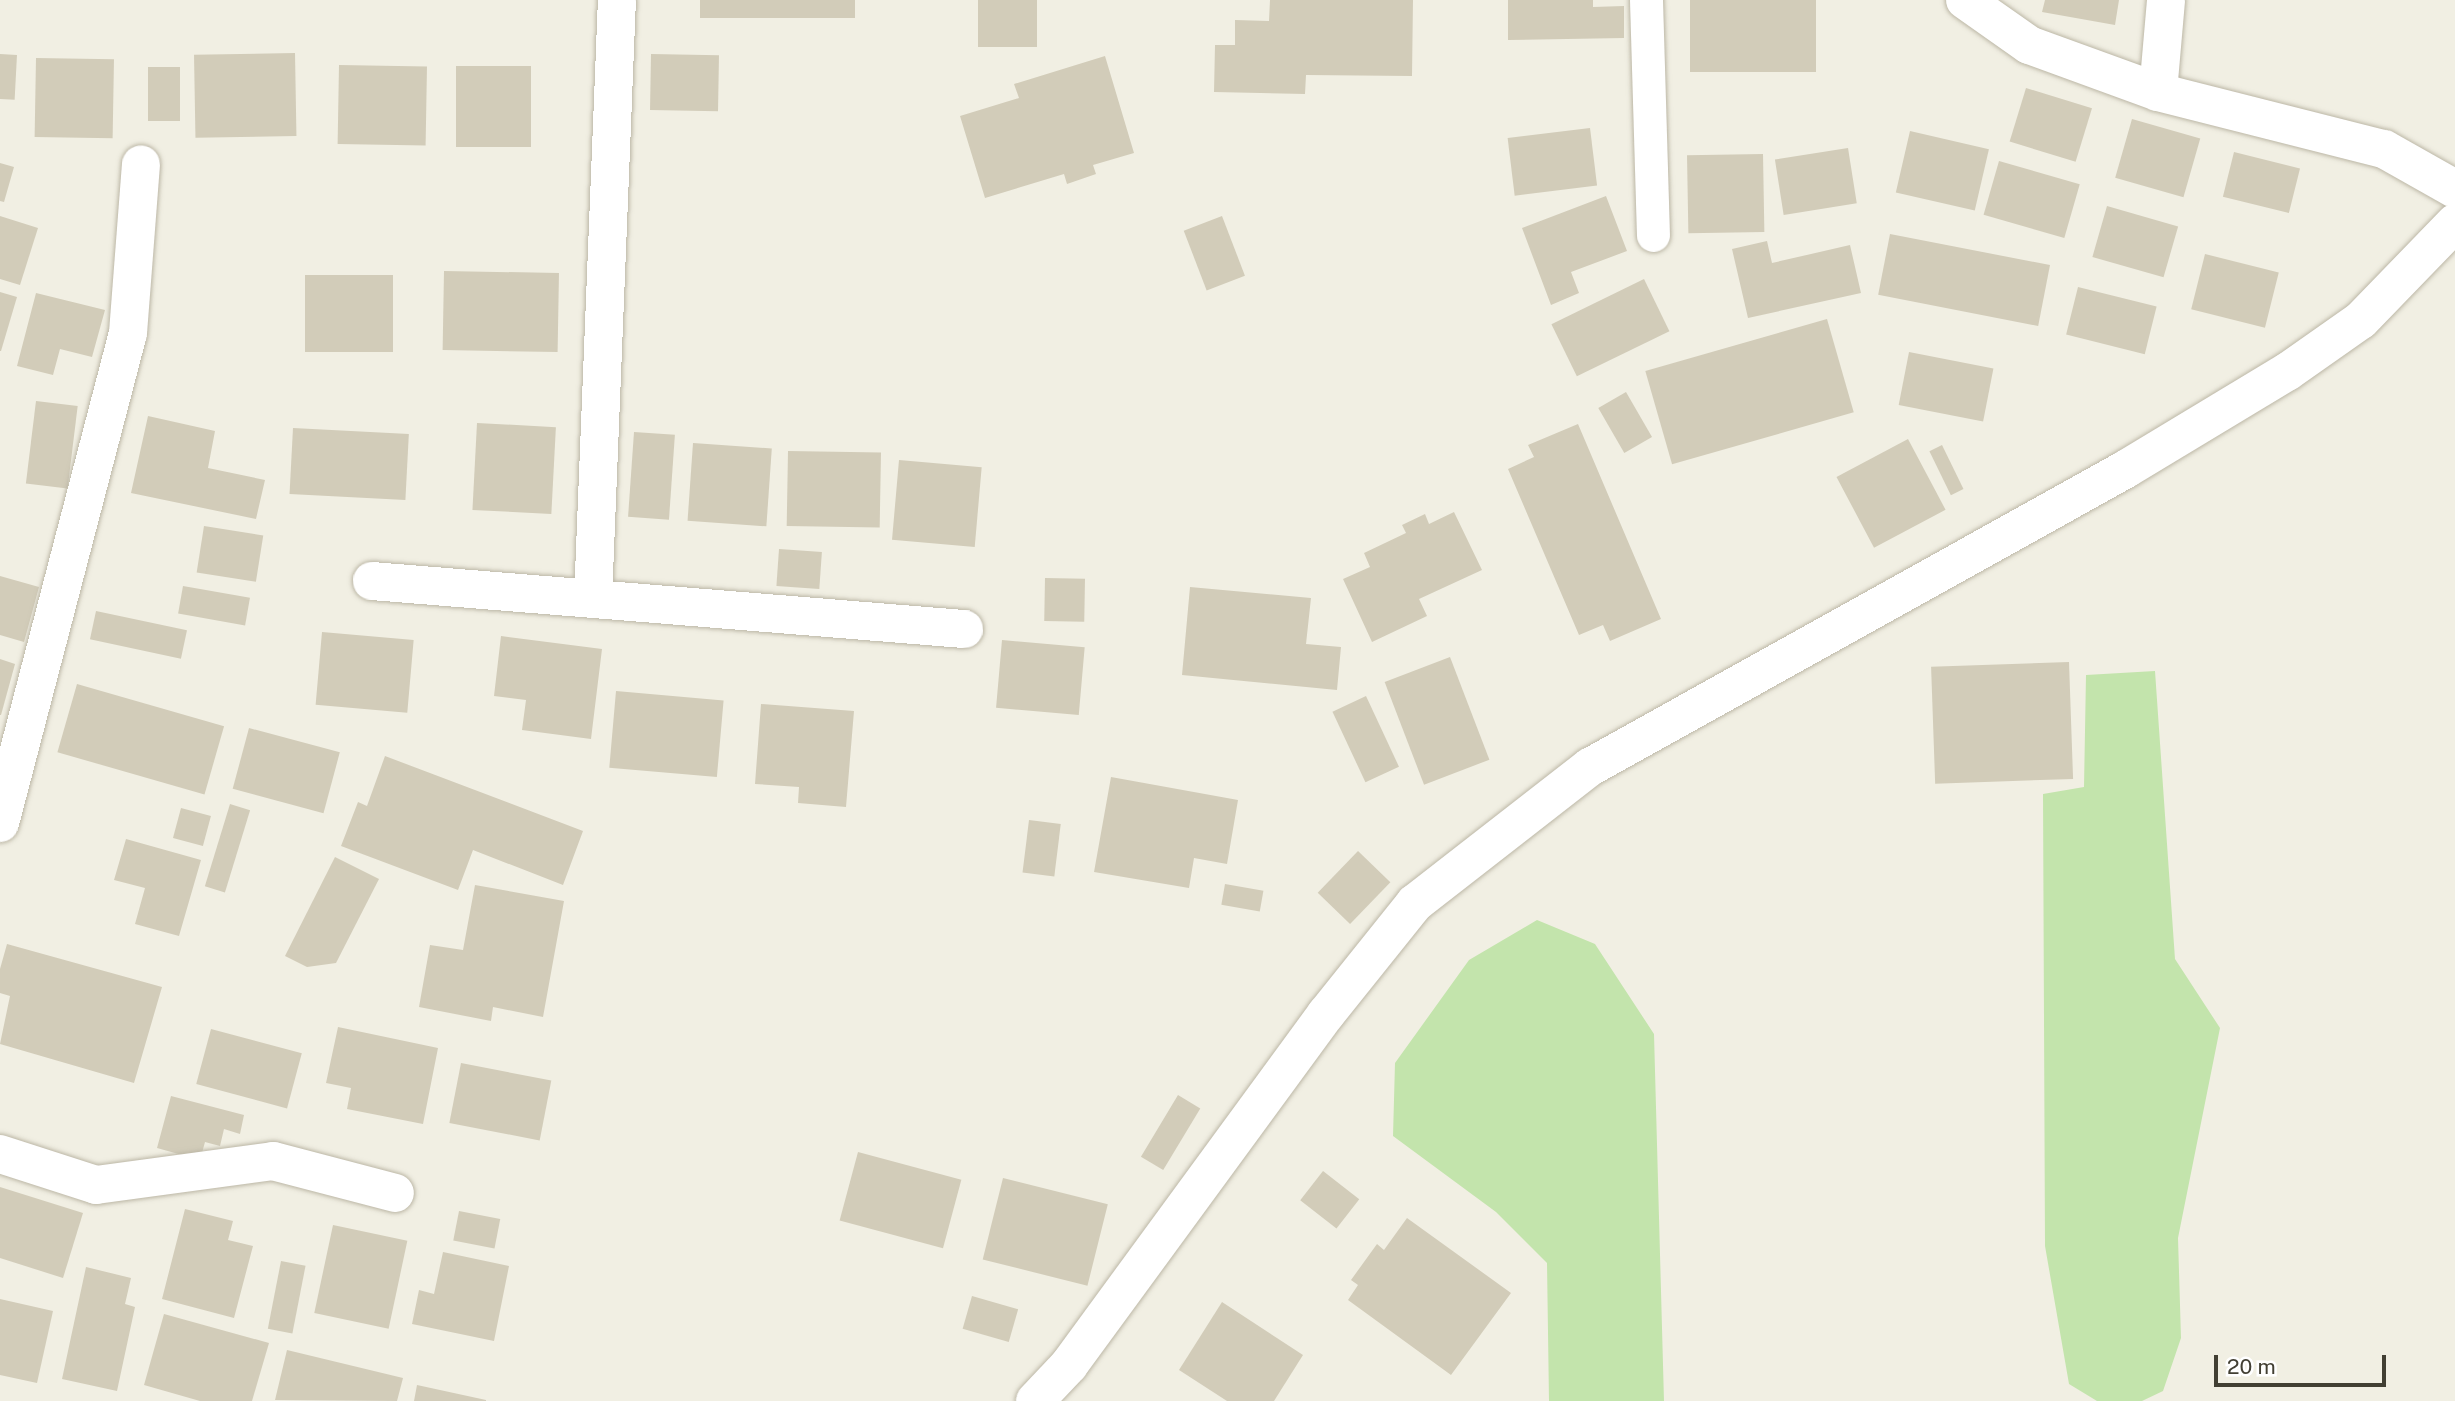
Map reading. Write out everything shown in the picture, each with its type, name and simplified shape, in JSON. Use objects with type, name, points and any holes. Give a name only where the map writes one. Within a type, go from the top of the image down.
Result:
[{"type":"street","points":[[593,599],[617,0]]},
{"type":"street","points":[[1965,0],[1998,11],[2029,45],[2158,92],[2384,149],[2455,189]]},
{"type":"street","points":[[2158,92],[2166,0]]},
{"type":"street","points":[[0,823],[128,333],[141,164]]},
{"type":"street","points":[[1035,1401],[1069,1365],[1326,1014],[1415,903],[1590,766],[2126,469],[2287,372],[2361,320],[2455,223]]},
{"type":"street","points":[[372,581],[964,629]]},
{"type":"street","points":[[0,1154],[96,1185],[273,1161],[395,1193]]},
{"type":"lane","points":[[1646,0],[1653,235]]},
{"type":"green space","points":[[2155,671],[2175,959],[2220,1028],[2178,1238],[2181,1338],[2163,1391],[2142,1401],[2097,1401],[2069,1384],[2045,1246],[2043,794],[2084,787],[2086,675]]},
{"type":"green space","points":[[1537,920],[1595,944],[1654,1034],[1664,1401],[1549,1401],[1547,1263],[1496,1212],[1393,1136],[1395,1063],[1469,960]]},
{"type":"building","points":[[700,0],[855,0],[855,18],[700,18]]},
{"type":"building","points":[[978,0],[1037,0],[1037,47],[978,47]]},
{"type":"building","points":[[1270,0],[1413,0],[1412,76],[1306,75],[1305,94],[1214,92],[1215,45],[1235,45],[1235,20],[1269,21]]},
{"type":"building","points":[[1508,0],[1593,0],[1593,7],[1624,6],[1624,38],[1508,40]]},
{"type":"building","points":[[1690,0],[1816,0],[1816,72],[1690,72]]},
{"type":"building","points":[[2045,0],[2119,0],[2115,25],[2042,12]]},
{"type":"building","points":[[295,53],[296,136],[195,138],[194,55]]},
{"type":"building","points":[[0,54],[17,55],[15,100],[0,99]]},
{"type":"building","points":[[651,54],[719,55],[718,111],[650,110]]},
{"type":"building","points":[[1105,56],[1134,153],[1093,165],[1096,174],[1067,184],[1064,174],[985,198],[960,116],[1019,98],[1014,84]]},
{"type":"building","points":[[36,58],[114,59],[113,138],[35,137]]},
{"type":"building","points":[[339,65],[427,67],[426,146],[338,144]]},
{"type":"building","points":[[456,66],[531,66],[531,147],[456,147]]},
{"type":"building","points":[[148,67],[180,67],[180,121],[148,121]]},
{"type":"building","points":[[2026,88],[2092,108],[2076,162],[2010,142]]},
{"type":"building","points":[[2132,119],[2200,139],[2183,197],[2115,178]]},
{"type":"building","points":[[1590,128],[1597,186],[1515,196],[1508,138]]},
{"type":"building","points":[[1910,131],[1989,149],[1975,211],[1896,192]]},
{"type":"building","points":[[1848,148],[1857,203],[1784,215],[1775,160]]},
{"type":"building","points":[[2234,152],[2300,168],[2289,213],[2223,197]]},
{"type":"building","points":[[1763,154],[1764,232],[1688,233],[1687,155]]},
{"type":"building","points":[[1999,161],[2080,184],[2064,238],[1984,215]]},
{"type":"building","points":[[0,163],[14,167],[4,202],[0,201]]},
{"type":"building","points":[[1606,196],[1627,251],[1571,272],[1579,293],[1551,305],[1522,228]]},
{"type":"building","points":[[2107,206],[2178,226],[2164,277],[2092,257]]},
{"type":"building","points":[[0,216],[38,228],[20,285],[0,279]]},
{"type":"building","points":[[1222,216],[1245,276],[1207,290],[1184,231]]},
{"type":"building","points":[[1890,234],[2050,265],[2038,326],[1878,295]]},
{"type":"building","points":[[1767,241],[1772,263],[1850,245],[1861,293],[1748,318],[1732,249]]},
{"type":"building","points":[[2205,254],[2279,272],[2265,328],[2191,309]]},
{"type":"building","points":[[444,271],[559,273],[558,352],[443,350]]},
{"type":"building","points":[[305,275],[393,275],[393,352],[305,352]]},
{"type":"building","points":[[1644,279],[1669,331],[1577,376],[1551,324]]},
{"type":"building","points":[[2078,287],[2157,307],[2145,354],[2066,335]]},
{"type":"building","points":[[0,292],[17,297],[1,351],[0,351]]},
{"type":"building","points":[[36,293],[105,310],[92,357],[60,349],[53,375],[17,366]]},
{"type":"building","points":[[1827,319],[1854,412],[1672,464],[1645,371]]},
{"type":"building","points":[[1909,352],[1993,368],[1983,421],[1899,405]]},
{"type":"building","points":[[1626,392],[1652,437],[1624,453],[1598,408]]},
{"type":"building","points":[[36,401],[78,406],[68,488],[26,483]]},
{"type":"building","points":[[148,416],[215,431],[208,468],[265,480],[256,519],[131,493]]},
{"type":"building","points":[[477,423],[556,427],[551,514],[472,510]]},
{"type":"building","points":[[1578,424],[1661,619],[1610,641],[1603,625],[1579,635],[1508,469],[1534,457],[1528,445]]},
{"type":"building","points":[[293,428],[409,434],[405,500],[290,494]]},
{"type":"building","points":[[634,432],[675,435],[669,520],[628,517]]},
{"type":"building","points":[[1908,439],[1946,510],[1874,548],[1836,477]]},
{"type":"building","points":[[693,443],[772,449],[766,526],[688,521]]},
{"type":"building","points":[[1942,445],[1963,489],[1951,495],[1929,451]]},
{"type":"building","points":[[788,451],[881,453],[880,528],[787,526]]},
{"type":"building","points":[[899,460],[982,467],[975,547],[892,540]]},
{"type":"building","points":[[1454,512],[1482,570],[1419,599],[1427,616],[1372,642],[1343,579],[1370,567],[1364,553],[1406,533],[1402,525],[1425,514],[1429,524]]},
{"type":"building","points":[[204,526],[263,535],[256,582],[197,572]]},
{"type":"building","points":[[779,549],[822,552],[819,589],[776,586]]},
{"type":"building","points":[[0,576],[39,587],[24,642],[0,635]]},
{"type":"building","points":[[1045,578],[1085,579],[1084,622],[1044,621]]},
{"type":"building","points":[[183,586],[250,598],[245,625],[178,614]]},
{"type":"building","points":[[1190,587],[1311,598],[1306,644],[1341,647],[1337,690],[1182,675]]},
{"type":"building","points":[[96,611],[187,630],[181,659],[90,639]]},
{"type":"building","points":[[322,632],[414,640],[407,713],[316,705]]},
{"type":"building","points":[[501,636],[602,649],[591,739],[522,730],[526,700],[494,696]]},
{"type":"building","points":[[1002,640],[1085,647],[1079,715],[996,708]]},
{"type":"building","points":[[1450,657],[1489,760],[1424,785],[1385,682]]},
{"type":"building","points":[[0,659],[15,664],[1,715],[0,715]]},
{"type":"building","points":[[2069,662],[2073,779],[1935,784],[1931,667]]},
{"type":"building","points":[[77,684],[224,726],[205,794],[57,752]]},
{"type":"building","points":[[616,691],[724,700],[717,777],[609,768]]},
{"type":"building","points":[[1366,696],[1399,767],[1365,782],[1332,712]]},
{"type":"building","points":[[761,704],[854,711],[846,807],[798,803],[799,787],[755,784]]},
{"type":"building","points":[[249,728],[340,752],[323,813],[233,789]]},
{"type":"building","points":[[385,756],[583,831],[563,885],[473,850],[458,890],[341,846],[358,802],[367,806]]},
{"type":"building","points":[[1111,777],[1238,800],[1227,864],[1194,858],[1189,888],[1094,872]]},
{"type":"building","points":[[230,804],[250,810],[225,892],[205,886]]},
{"type":"building","points":[[181,808],[211,816],[203,846],[173,838]]},
{"type":"building","points":[[1029,820],[1061,824],[1054,877],[1023,873]]},
{"type":"building","points":[[126,839],[201,860],[179,936],[135,924],[145,888],[114,880]]},
{"type":"building","points":[[1358,851],[1390,882],[1350,924],[1318,893]]},
{"type":"building","points":[[335,857],[379,879],[336,963],[307,967],[285,956]]},
{"type":"building","points":[[1225,884],[1263,891],[1260,911],[1221,905]]},
{"type":"building","points":[[475,885],[564,901],[543,1017],[493,1007],[491,1021],[419,1007],[430,945],[463,950]]},
{"type":"building","points":[[7,944],[162,987],[134,1083],[0,1044],[10,996],[0,993],[0,969]]},
{"type":"building","points":[[338,1027],[438,1048],[423,1124],[347,1109],[351,1088],[326,1083]]},
{"type":"building","points":[[211,1029],[302,1053],[287,1108],[196,1084]]},
{"type":"building","points":[[461,1063],[551,1081],[540,1140],[449,1123]]},
{"type":"building","points":[[1178,1095],[1200,1108],[1163,1170],[1141,1157]]},
{"type":"building","points":[[171,1096],[244,1115],[240,1134],[224,1129],[220,1146],[205,1142],[200,1160],[157,1148]]},
{"type":"building","points":[[858,1152],[961,1180],[943,1248],[840,1221]]},
{"type":"building","points":[[1323,1171],[1359,1199],[1336,1228],[1300,1200]]},
{"type":"building","points":[[1003,1178],[1108,1204],[1087,1286],[983,1260]]},
{"type":"building","points":[[0,1187],[83,1213],[63,1278],[0,1258]]},
{"type":"building","points":[[185,1209],[233,1221],[228,1240],[253,1246],[234,1318],[162,1299]]},
{"type":"building","points":[[459,1211],[500,1219],[495,1248],[453,1240]]},
{"type":"building","points":[[1407,1218],[1511,1293],[1451,1375],[1348,1300],[1358,1285],[1351,1280],[1377,1244],[1384,1250]]},
{"type":"building","points":[[333,1225],[407,1241],[389,1329],[314,1313]]},
{"type":"building","points":[[443,1252],[509,1266],[494,1341],[412,1324],[419,1290],[434,1294]]},
{"type":"building","points":[[281,1261],[306,1266],[292,1334],[268,1329]]},
{"type":"building","points":[[86,1267],[131,1278],[125,1304],[135,1307],[117,1391],[62,1379]]},
{"type":"building","points":[[972,1296],[1018,1309],[1009,1342],[963,1329]]},
{"type":"building","points":[[0,1299],[53,1311],[37,1383],[0,1375]]},
{"type":"building","points":[[1222,1302],[1303,1355],[1274,1401],[1227,1401],[1179,1370]]},
{"type":"building","points":[[164,1314],[269,1343],[252,1401],[200,1401],[144,1385]]},
{"type":"building","points":[[287,1350],[403,1378],[397,1401],[275,1400]]},
{"type":"building","points":[[417,1385],[486,1400],[486,1401],[414,1401]]}]
